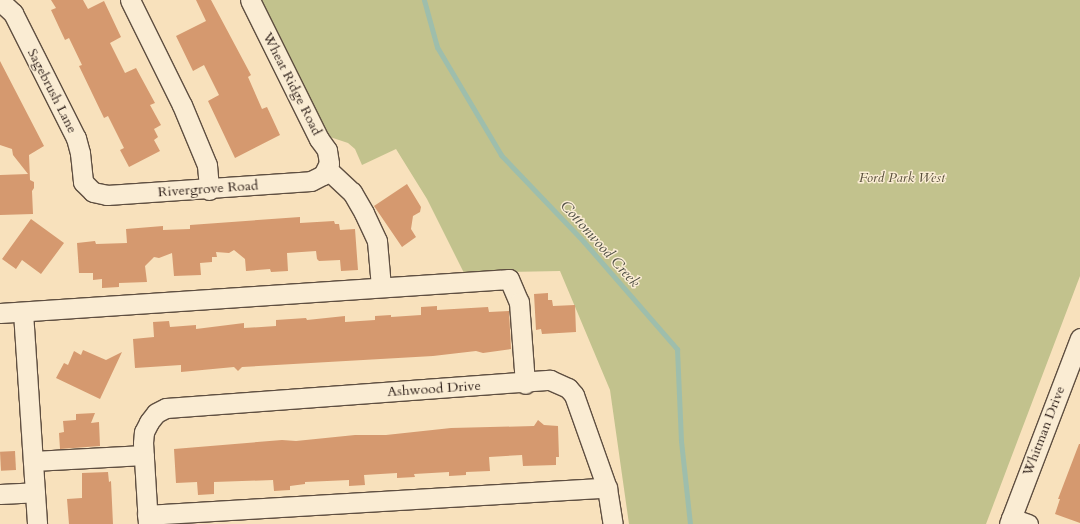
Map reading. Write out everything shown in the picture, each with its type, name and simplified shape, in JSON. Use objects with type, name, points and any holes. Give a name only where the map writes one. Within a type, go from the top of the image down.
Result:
[{"type":"street","points":[[130,0],[182,105],[207,165],[210,190]]},
{"type":"street","name":"Wheat Ridge Road","points":[[250,0],[319,139],[329,156],[326,169]]},
{"type":"street","name":"Sagebrush Lane","points":[[0,1],[12,13],[76,138],[80,153],[81,174],[87,188]]},
{"type":"street","points":[[326,169],[352,192],[364,213],[377,241],[381,287]]},
{"type":"street","name":"Rivergrove Road","points":[[87,188],[100,195],[210,190],[311,181],[323,175],[326,169]]},
{"type":"street","points":[[0,313],[509,279],[519,302],[525,384]]},
{"type":"street","points":[[23,312],[37,524]]},
{"type":"street","name":"Whitman Drive","points":[[1016,522],[1080,338]]},
{"type":"street","name":"Ashwood Drive","points":[[144,455],[144,432],[148,422],[156,413],[166,408],[177,406],[525,384],[550,380],[568,388],[574,395],[607,488],[613,524]]},
{"type":"street","points":[[33,461],[144,455],[148,519],[262,516],[607,488]]},
{"type":"street","points":[[0,494],[34,492]]},
{"type":"green space","name":"Ford Park West","points":[[260,0],[1080,0],[1080,276],[986,524],[629,524],[610,390],[560,271],[464,273],[427,199],[396,149],[362,165],[355,149],[348,143],[330,137]]},
{"type":"building","points":[[51,0],[83,0],[88,9],[104,1],[121,37],[110,43],[125,73],[136,68],[155,103],[150,105],[161,125],[154,129],[158,137],[154,140],[160,151],[129,167],[120,150],[124,148],[108,116],[104,118],[79,66],[82,65],[69,38],[65,40],[51,10],[56,8]]},
{"type":"building","points":[[196,0],[211,0],[251,75],[248,77],[262,109],[267,107],[280,135],[235,158],[208,101],[219,95],[204,65],[193,71],[176,36],[206,21]]},
{"type":"building","points":[[0,61],[44,146],[29,155],[30,180],[34,182],[34,188],[32,191],[33,214],[0,215],[0,175],[28,174],[13,155],[12,149],[0,145]]},
{"type":"building","points":[[407,184],[421,207],[420,212],[413,216],[411,229],[416,237],[402,247],[374,206]]},
{"type":"building","points":[[300,217],[300,223],[334,221],[335,224],[339,224],[340,230],[355,229],[358,270],[341,271],[340,260],[319,261],[317,259],[316,251],[287,253],[288,271],[271,272],[270,269],[246,271],[245,259],[234,250],[229,253],[216,252],[217,257],[212,257],[212,262],[200,263],[201,275],[174,276],[172,253],[159,258],[154,257],[145,266],[147,282],[119,283],[119,287],[102,288],[102,279],[93,280],[93,273],[79,273],[77,243],[95,241],[96,244],[127,243],[126,229],[163,226],[163,230],[190,229],[190,225]]},
{"type":"building","points":[[31,219],[64,243],[41,274],[22,260],[16,269],[2,259]]},
{"type":"building","points":[[548,293],[548,300],[552,300],[553,306],[575,305],[576,332],[542,334],[541,329],[536,330],[534,294]]},
{"type":"building","points":[[437,306],[437,310],[488,307],[489,312],[509,311],[511,349],[483,353],[476,351],[433,356],[242,367],[238,371],[234,367],[181,372],[181,365],[135,368],[133,339],[154,337],[153,322],[169,321],[170,327],[196,325],[196,329],[244,323],[244,328],[276,326],[276,320],[306,318],[307,320],[345,316],[345,322],[375,320],[375,316],[391,315],[391,317],[421,315],[421,307]]},
{"type":"building","points":[[83,350],[106,360],[122,352],[100,399],[56,378],[64,363],[68,365],[74,351],[81,355]]},
{"type":"building","points":[[95,413],[91,423],[99,422],[100,446],[60,449],[59,433],[64,432],[63,421],[76,420],[76,414]]},
{"type":"building","points":[[538,420],[544,425],[558,426],[559,457],[556,457],[556,465],[523,466],[522,455],[489,457],[490,471],[466,472],[466,475],[449,476],[449,472],[414,474],[415,477],[397,478],[397,473],[364,475],[365,485],[349,486],[349,480],[305,482],[305,484],[290,486],[290,490],[274,491],[273,480],[214,482],[214,494],[198,495],[197,482],[176,483],[174,449],[282,440],[296,441],[355,435],[386,435],[451,428],[534,426]]},
{"type":"building","points":[[1079,444],[1080,523],[1055,514],[1060,499],[1058,499]]},
{"type":"building","points":[[15,451],[16,470],[1,471],[0,452]]},
{"type":"building","points":[[108,472],[109,482],[111,481],[113,524],[69,524],[67,499],[82,498],[82,473]]},
{"type":"waterway","name":"Cottonwood Creek","points":[[424,0],[437,47],[501,155],[584,242],[677,349],[681,441],[690,524]]}]
